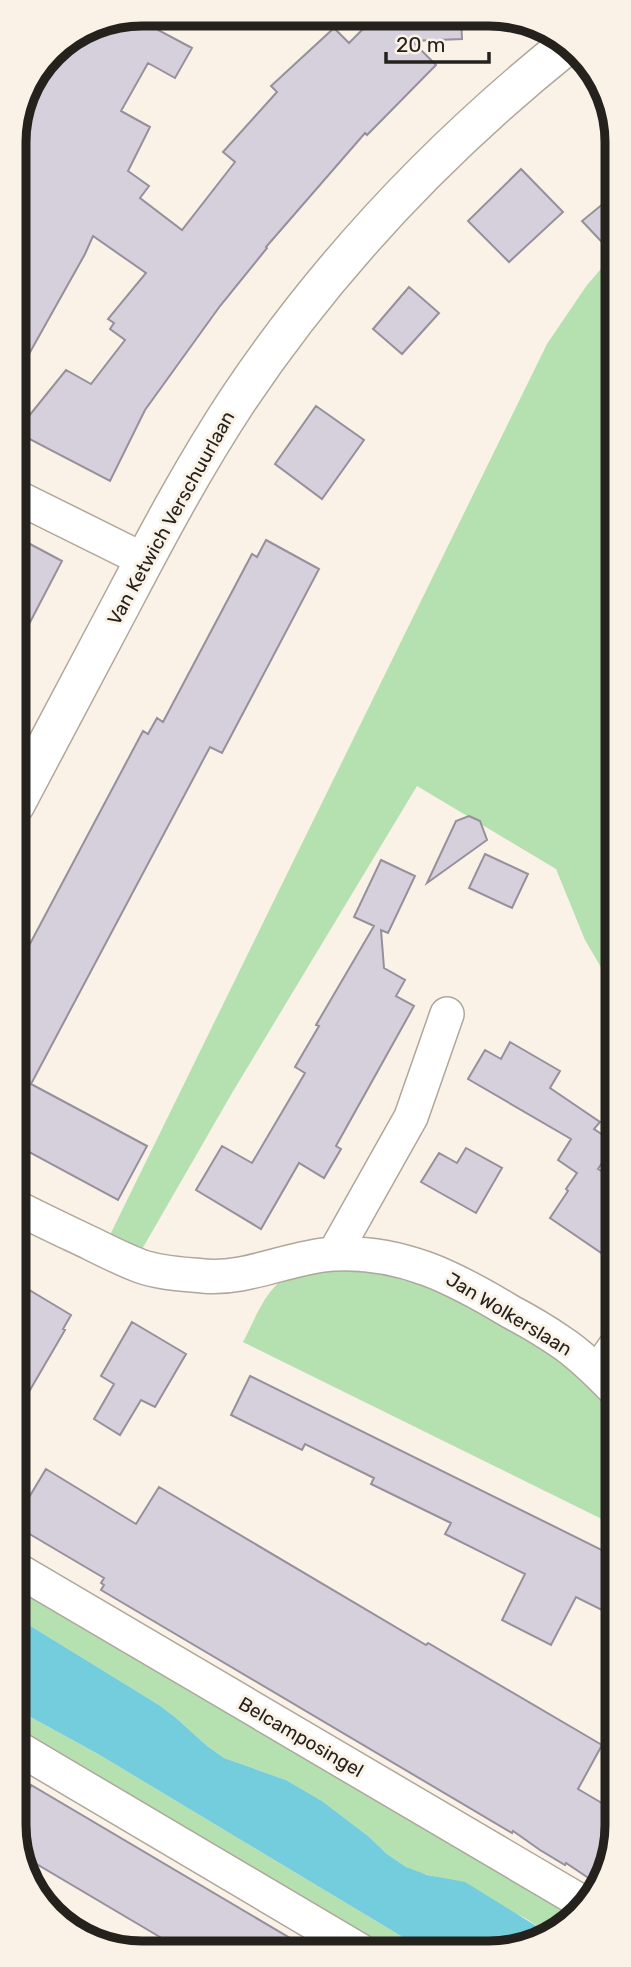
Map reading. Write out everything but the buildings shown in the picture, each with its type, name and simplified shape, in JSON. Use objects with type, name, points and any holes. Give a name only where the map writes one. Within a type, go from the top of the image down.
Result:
[{"type":"main road","name":"Van Ketwich Verschuurlaan","points":[[26,785],[187,481],[237,401],[304,308],[357,243],[428,169],[501,100],[560,51]]},
{"type":"street","points":[[26,501],[144,560]]},
{"type":"street","points":[[334,1254],[411,1117],[447,1014]]},
{"type":"street","name":"Jan Wolkerslaan","points":[[26,1213],[124,1259],[163,1271],[205,1276],[236,1276],[300,1259],[334,1254],[377,1256],[413,1264],[444,1274],[472,1288],[563,1343],[605,1380]]},
{"type":"street","name":"Belcamposingel","points":[[26,1575],[577,1899]]},
{"type":"street","points":[[26,1753],[344,1941]]},
{"type":"green space","points":[[605,264],[605,971],[585,940],[556,869],[417,786],[232,1093],[141,1251],[109,1237],[547,344],[587,285]]},
{"type":"green space","points":[[340,1267],[438,1288],[561,1359],[605,1403],[605,1521],[243,1342],[264,1302],[277,1284],[296,1273]]},
{"type":"green space","points":[[26,1587],[568,1909],[540,1928],[525,1918],[437,1877],[416,1872],[387,1854],[322,1801],[286,1780],[224,1758],[159,1705],[26,1623]]},
{"type":"green space","points":[[26,1714],[98,1754],[409,1941],[364,1941],[26,1743]]},
{"type":"water","points":[[26,1623],[159,1705],[224,1758],[286,1780],[322,1801],[406,1867],[427,1875],[465,1882],[540,1928],[512,1939],[409,1941],[98,1754],[26,1714]]}]
